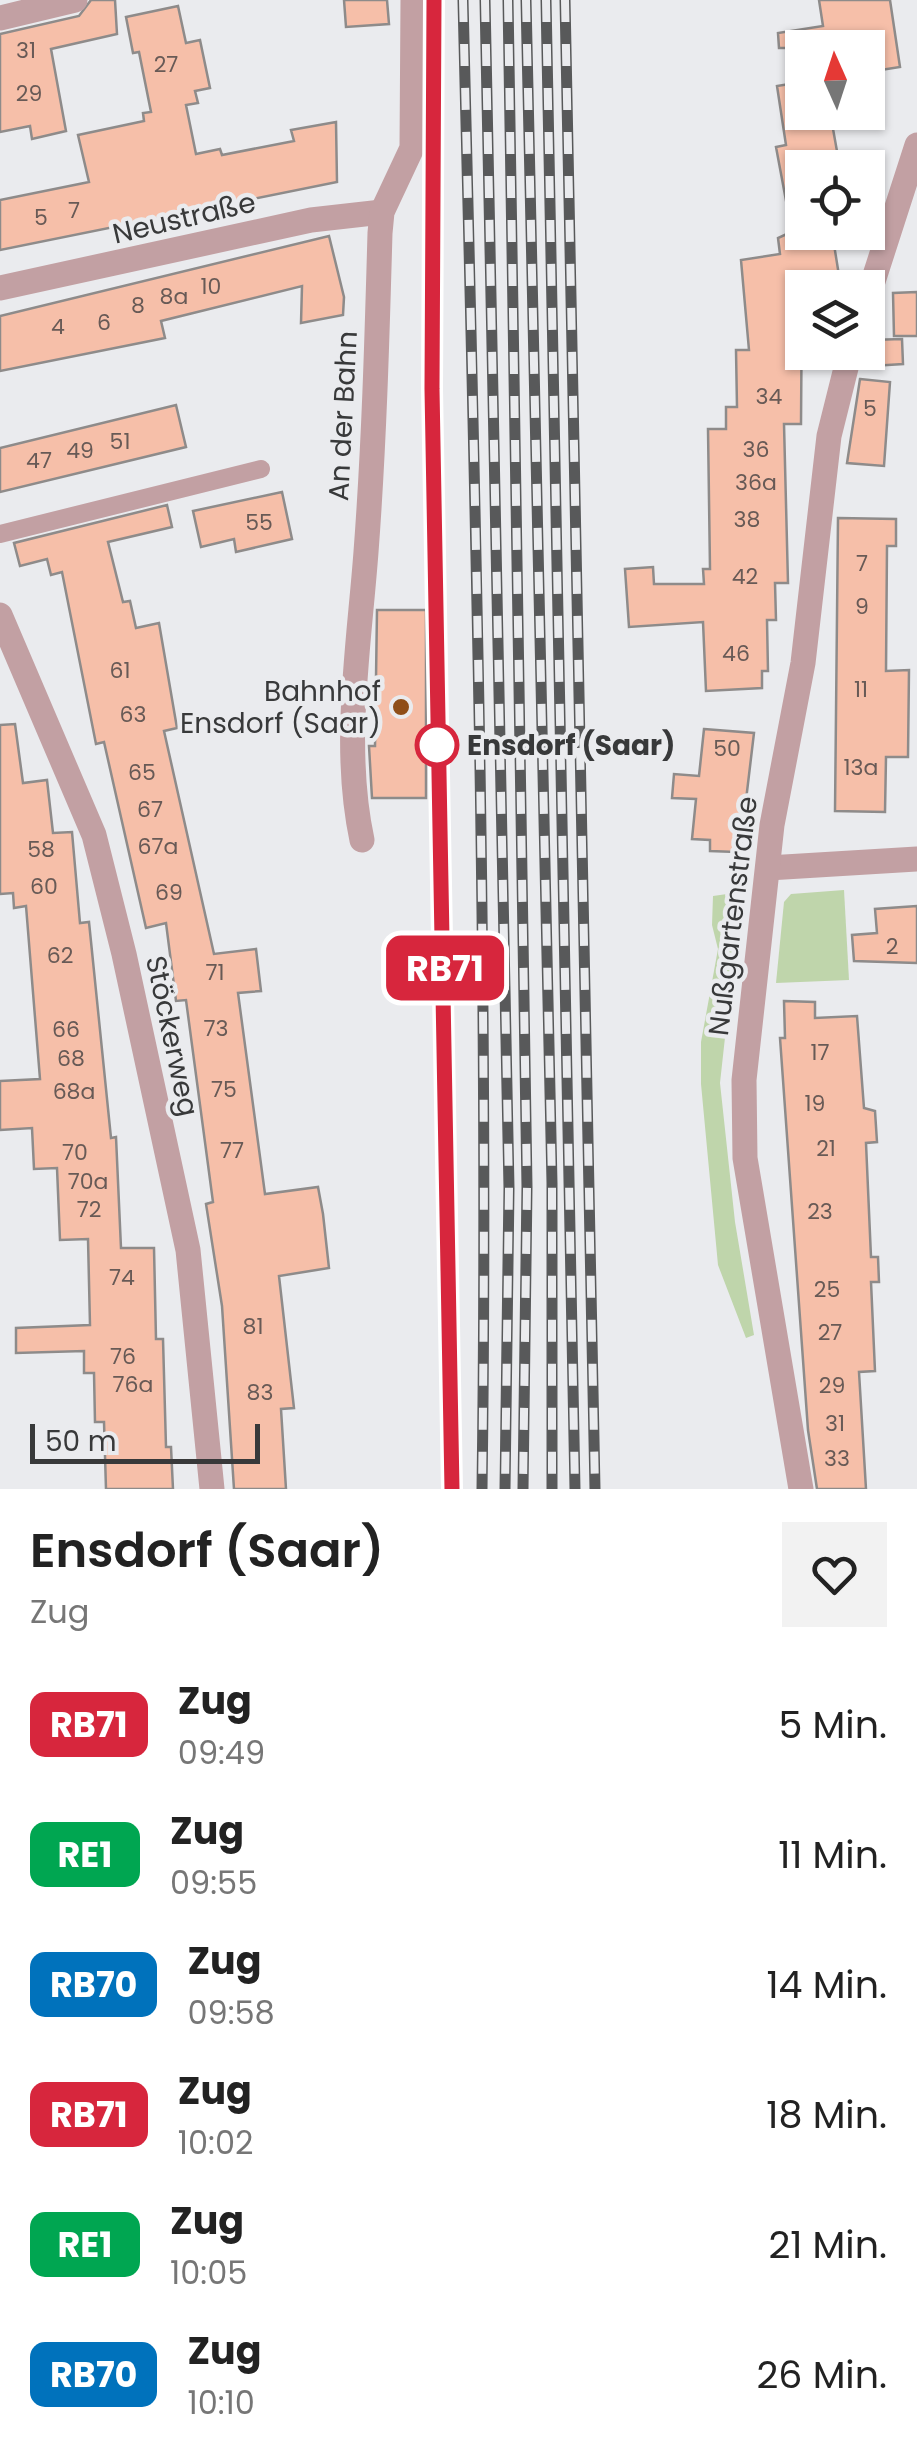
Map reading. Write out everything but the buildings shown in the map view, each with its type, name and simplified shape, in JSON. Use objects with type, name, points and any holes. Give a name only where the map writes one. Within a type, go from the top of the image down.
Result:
[{"type":"street","points":[[0,18],[75,0]]},
{"type":"street","name":"An der Bahn","points":[[362,840],[353,798],[354,745],[374,441],[382,212],[412,148],[413,0]]},
{"type":"street","points":[[877,270],[912,171],[917,144]]},
{"type":"street","name":"Neustraße","points":[[0,288],[312,220],[382,212]]},
{"type":"street","name":"Nußgartenstraße","points":[[801,1489],[744,1130],[744,1080],[772,826],[803,663],[829,436],[846,370]]},
{"type":"street","name":"Stöckerweg","points":[[0,615],[94,836],[124,954],[188,1250],[212,1489]]},
{"type":"street","points":[[768,868],[917,859]]},
{"type":"lane","points":[[0,534],[262,468]]},
{"type":"green space","points":[[844,890],[849,980],[776,983],[784,902],[791,894]]},
{"type":"green space","points":[[741,892],[720,1083],[735,1222],[754,1335],[746,1338],[718,1265],[701,1084],[701,1042],[718,949],[712,925],[713,896]]},
{"type":"railway","points":[[434,0],[432,389],[452,1489]]},
{"type":"railway","points":[[463,0],[482,930],[482,1489]]},
{"type":"railway","points":[[485,0],[509,1188],[505,1489]]},
{"type":"railway","points":[[508,0],[527,1187],[523,1489]]},
{"type":"railway","points":[[526,0],[552,1183],[552,1489]]},
{"type":"railway","points":[[546,0],[575,1489]]},
{"type":"railway","points":[[565,0],[595,1489]]},
{"type":"train","name":"RB71","points":[[434,0],[432,389],[452,1489]]},
{"type":"place","name":"Bahnhof Ensdorf (Saar)","points":[[401,707]]},
{"type":"place","name":"Ensdorf (Saar)","points":[[437,745]]}]
